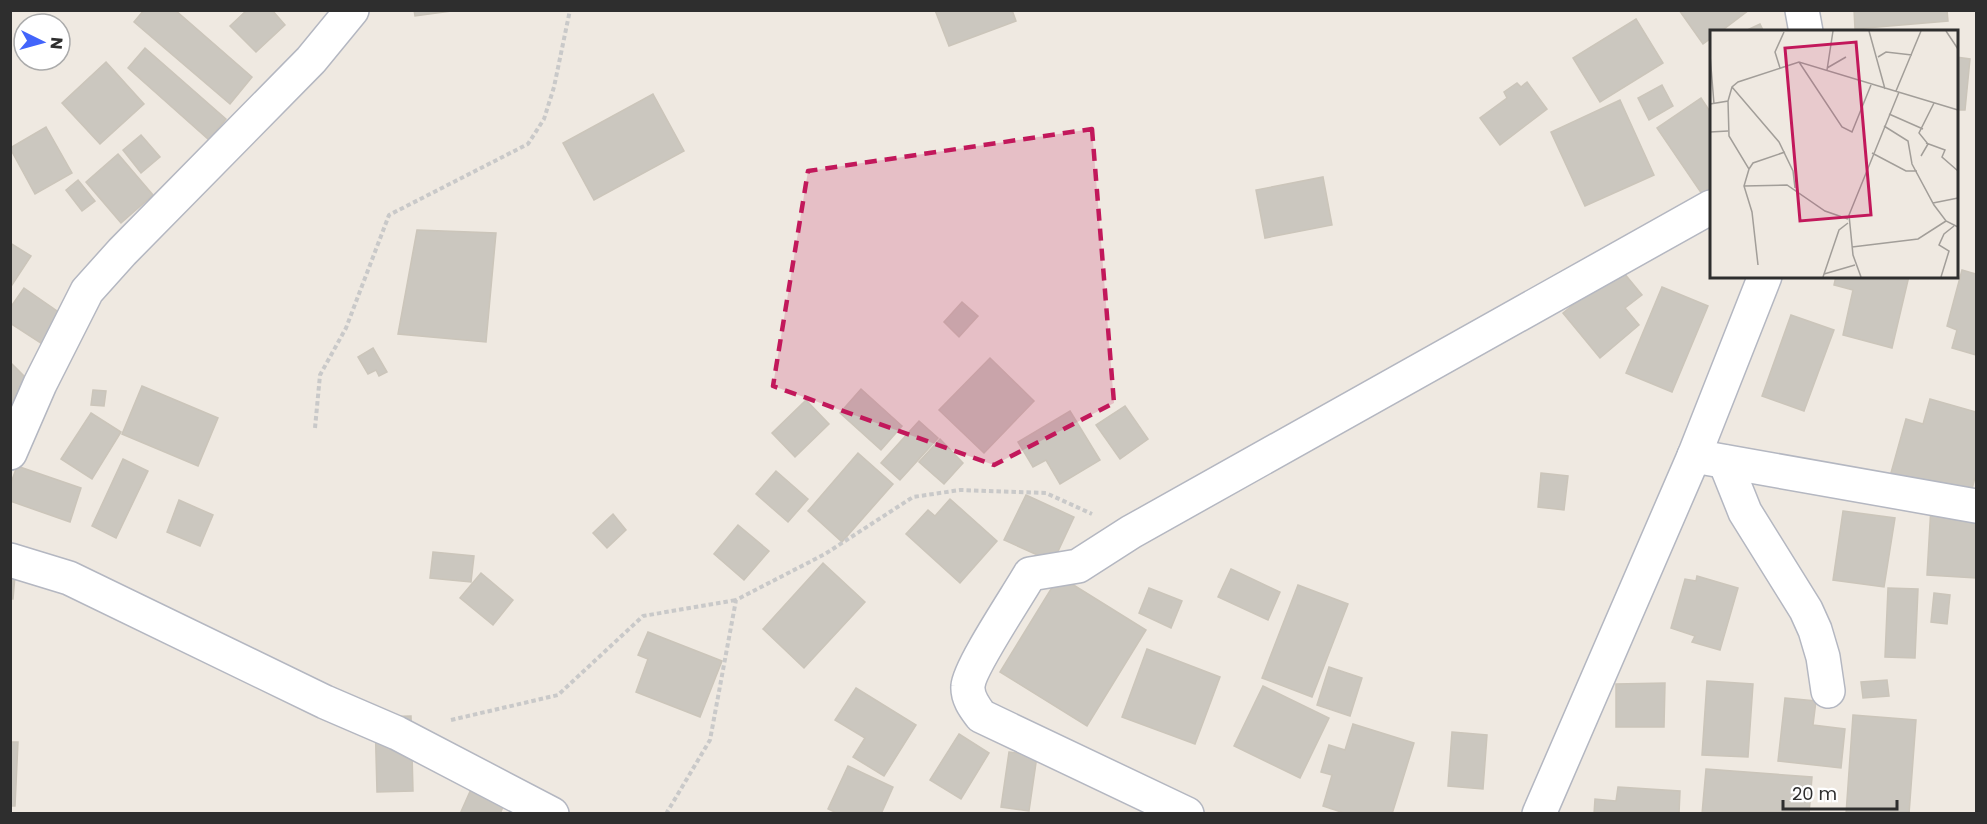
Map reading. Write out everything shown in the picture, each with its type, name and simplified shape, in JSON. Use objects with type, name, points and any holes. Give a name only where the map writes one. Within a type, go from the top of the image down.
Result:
[{"type":"street","points":[[10,453],[40,384],[87,291],[122,252],[311,60],[352,10]]},
{"type":"street","points":[[1802,10],[1806,30]]},
{"type":"street","points":[[1187,813],[981,716],[971,703],[968,686],[979,662],[1030,574],[1078,567],[1131,532],[1710,208]]},
{"type":"street","points":[[1539,813],[1709,459],[1764,278]]},
{"type":"street","points":[[1709,459],[1977,506]]},
{"type":"street","points":[[1709,459],[1806,610],[1823,657],[1828,691]]},
{"type":"street","points":[[10,560],[69,578],[325,702],[397,733],[552,813]]},
{"type":"path","points":[[315,428],[320,375],[346,328],[388,215],[528,144],[544,119],[551,98],[570,10]]},
{"type":"path","points":[[397,733],[558,695],[643,616],[736,600],[825,554],[913,497],[960,490],[1046,493],[1131,532]]},
{"type":"path","points":[[666,813],[710,740],[736,600]]},
{"type":"highlighted area","points":[[1092,129],[1114,403],[994,465],[773,386],[808,171]]},
{"type":"building","points":[[144,10],[175,10],[252,77],[230,104],[134,22]]},
{"type":"building","points":[[247,10],[272,10],[285,25],[256,52],[230,26]]},
{"type":"building","points":[[414,10],[459,10],[415,16]]},
{"type":"building","points":[[935,10],[1012,10],[1016,21],[949,46]]},
{"type":"building","points":[[1679,10],[1749,10],[1723,30],[1710,30],[1710,39],[1703,44]]},
{"type":"building","points":[[1854,10],[1947,10],[1948,21],[1855,29]]},
{"type":"building","points":[[1636,19],[1663,63],[1600,102],[1573,58]]},
{"type":"building","points":[[1760,24],[1763,30],[1747,30]]},
{"type":"building","points":[[145,48],[226,119],[209,140],[128,68]]},
{"type":"building","points":[[1957,57],[1970,59],[1965,110],[1957,110]]},
{"type":"building","points":[[106,62],[144,104],[100,144],[62,103]]},
{"type":"building","points":[[1527,82],[1547,109],[1500,145],[1480,118],[1507,98],[1504,92],[1517,83],[1521,87]]},
{"type":"building","points":[[1662,85],[1673,106],[1649,120],[1638,98]]},
{"type":"building","points":[[653,94],[684,151],[594,200],[563,143]]},
{"type":"building","points":[[1701,98],[1710,112],[1710,193],[1704,197],[1657,128]]},
{"type":"building","points":[[1620,100],[1654,175],[1585,206],[1551,132]]},
{"type":"building","points":[[46,127],[72,173],[35,194],[10,148]]},
{"type":"building","points":[[141,135],[160,157],[141,173],[123,150]]},
{"type":"building","points":[[118,154],[153,195],[121,223],[86,182]]},
{"type":"building","points":[[1323,177],[1332,225],[1265,238],[1256,190]]},
{"type":"building","points":[[78,180],[95,201],[82,211],[66,190]]},
{"type":"building","points":[[417,230],[496,233],[486,342],[398,334]]},
{"type":"building","points":[[10,243],[31,256],[10,288]]},
{"type":"building","points":[[1619,267],[1642,295],[1625,308],[1639,325],[1600,358],[1563,313]]},
{"type":"building","points":[[1962,270],[1976,274],[1976,355],[1952,348],[1957,330],[1947,326]]},
{"type":"building","points":[[1836,278],[1909,278],[1892,348],[1843,335],[1853,290],[1834,285]]},
{"type":"building","points":[[1662,287],[1708,306],[1672,392],[1626,373]]},
{"type":"building","points":[[24,288],[70,320],[50,349],[10,323],[10,308]]},
{"type":"building","points":[[962,302],[978,316],[959,337],[944,322]]},
{"type":"building","points":[[1791,315],[1834,330],[1804,411],[1762,396]]},
{"type":"building","points":[[373,348],[387,372],[379,376],[376,370],[368,374],[358,357]]},
{"type":"building","points":[[990,358],[1034,401],[984,453],[939,410]]},
{"type":"building","points":[[10,362],[34,386],[10,409]]},
{"type":"building","points":[[142,386],[218,418],[198,466],[122,434]]},
{"type":"building","points":[[861,389],[902,426],[881,450],[840,413]]},
{"type":"building","points":[[93,390],[106,391],[104,406],[91,405]]},
{"type":"building","points":[[1930,399],[1976,412],[1976,473],[1969,502],[1889,480],[1906,419],[1923,424]]},
{"type":"building","points":[[806,400],[829,424],[795,457],[772,433]]},
{"type":"building","points":[[1125,406],[1148,439],[1120,459],[1096,425]]},
{"type":"building","points":[[1070,411],[1100,460],[1060,484],[1046,460],[1033,467],[1018,442]]},
{"type":"building","points":[[91,413],[121,432],[92,479],[61,459]]},
{"type":"building","points":[[919,421],[938,438],[900,480],[881,463]]},
{"type":"building","points":[[940,439],[963,463],[944,484],[919,462]]},
{"type":"building","points":[[858,453],[893,484],[842,542],[808,511]]},
{"type":"building","points":[[123,459],[148,471],[116,538],[92,526]]},
{"type":"building","points":[[17,466],[81,488],[70,522],[10,501],[10,486]]},
{"type":"building","points":[[776,471],[808,499],[788,522],[756,494]]},
{"type":"building","points":[[1541,473],[1568,476],[1564,510],[1538,507]]},
{"type":"building","points":[[1026,495],[1074,517],[1053,562],[1004,540]]},
{"type":"building","points":[[950,499],[997,541],[960,583],[906,534],[928,510],[935,516]]},
{"type":"building","points":[[179,500],[213,515],[200,546],[167,532]]},
{"type":"building","points":[[1931,506],[1976,509],[1976,578],[1927,575]]},
{"type":"building","points":[[1843,511],[1895,518],[1884,587],[1833,580]]},
{"type":"building","points":[[613,514],[626,530],[607,548],[593,533]]},
{"type":"building","points":[[738,525],[769,551],[744,580],[714,554]]},
{"type":"building","points":[[433,552],[474,556],[471,582],[430,578]]},
{"type":"building","points":[[10,563],[16,564],[13,599],[10,599]]},
{"type":"building","points":[[823,563],[865,602],[804,668],[763,629]]},
{"type":"building","points":[[1231,569],[1280,592],[1268,620],[1218,597]]},
{"type":"building","points":[[481,573],[513,600],[493,625],[460,598]]},
{"type":"building","points":[[1059,576],[1146,630],[1087,726],[1000,672]]},
{"type":"building","points":[[1697,576],[1738,588],[1720,650],[1692,642],[1695,636],[1671,628],[1685,579],[1696,581]]},
{"type":"building","points":[[1298,585],[1348,604],[1312,697],[1262,678]]},
{"type":"building","points":[[1149,588],[1182,601],[1171,628],[1139,613]]},
{"type":"building","points":[[1888,588],[1918,589],[1915,658],[1885,657]]},
{"type":"building","points":[[1934,593],[1950,595],[1947,624],[1931,622]]},
{"type":"building","points":[[648,632],[722,661],[700,717],[636,692],[648,659],[638,655]]},
{"type":"building","points":[[1147,649],[1220,677],[1195,744],[1122,717]]},
{"type":"building","points":[[1329,667],[1362,678],[1350,716],[1317,705]]},
{"type":"building","points":[[1887,680],[1889,696],[1863,698],[1861,682]]},
{"type":"building","points":[[1707,681],[1753,684],[1748,757],[1702,755]]},
{"type":"building","points":[[1665,683],[1664,727],[1616,727],[1616,684]]},
{"type":"building","points":[[1263,686],[1329,718],[1300,778],[1234,746]]},
{"type":"building","points":[[856,688],[916,725],[884,776],[853,757],[865,738],[835,720]]},
{"type":"building","points":[[1785,698],[1816,701],[1813,725],[1845,729],[1841,768],[1778,761]]},
{"type":"building","points":[[1853,715],[1916,720],[1909,814],[1846,814]]},
{"type":"building","points":[[411,716],[413,791],[377,792],[375,717]]},
{"type":"building","points":[[1353,724],[1414,743],[1392,814],[1347,814],[1323,806],[1332,775],[1321,772],[1329,745],[1345,750]]},
{"type":"building","points":[[1452,732],[1487,735],[1483,789],[1448,786]]},
{"type":"building","points":[[959,734],[989,753],[961,799],[930,780]]},
{"type":"building","points":[[10,742],[18,742],[15,806],[10,806]]},
{"type":"building","points":[[1009,752],[1037,756],[1029,811],[1001,807]]},
{"type":"building","points":[[848,766],[893,787],[881,814],[839,814],[828,809]]},
{"type":"building","points":[[1706,769],[1812,777],[1809,814],[1702,814]]},
{"type":"building","points":[[472,787],[505,802],[500,814],[460,814]]},
{"type":"building","points":[[1618,787],[1680,791],[1679,814],[1594,814],[1595,799],[1616,801]]}]
